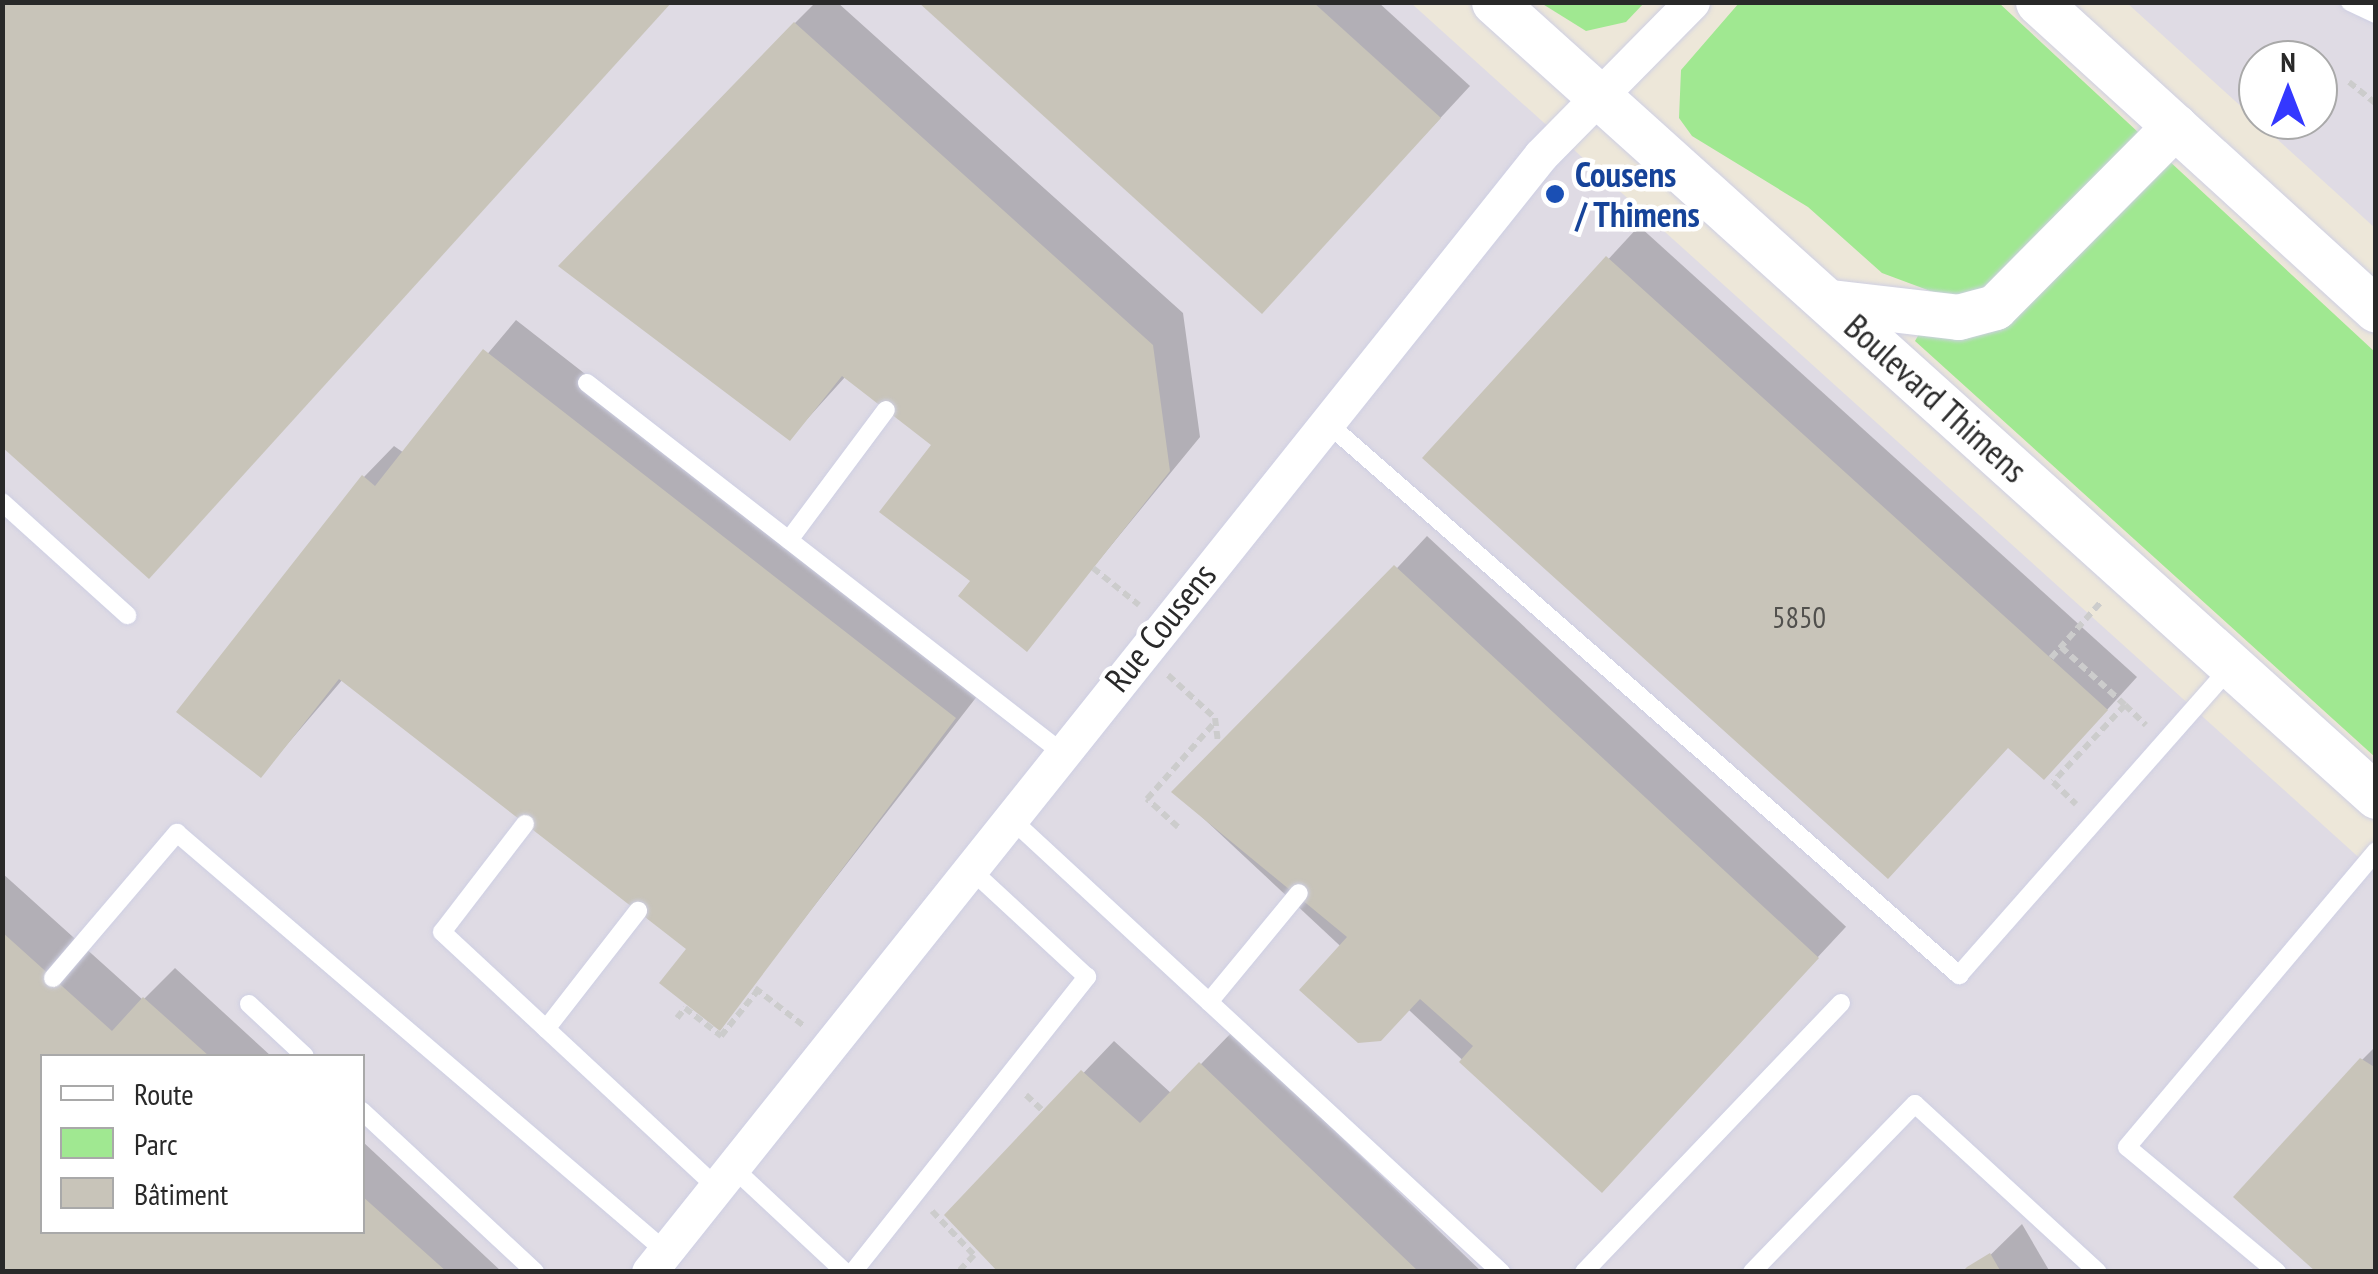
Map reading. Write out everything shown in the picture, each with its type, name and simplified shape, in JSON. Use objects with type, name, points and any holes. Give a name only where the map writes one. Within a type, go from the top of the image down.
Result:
[{"type":"street","name":"Boulevard Thimens","points":[[1494,2],[2376,796]]},
{"type":"street","name":"Rue Cousens","points":[[657,1261],[720,1173],[1541,155],[1692,2]]},
{"type":"street","points":[[2038,2],[2376,310]]},
{"type":"street","points":[[1831,302],[1958,317],[1995,307],[2175,126]]},
{"type":"lane","points":[[2350,2],[2376,14]]},
{"type":"lane","points":[[587,383],[1060,751]]},
{"type":"lane","points":[[789,540],[886,410]]},
{"type":"lane","points":[[1326,422],[1959,975],[2231,666]]},
{"type":"lane","points":[[2,502],[126,615]]},
{"type":"lane","points":[[1008,816],[1501,1272]]},
{"type":"lane","points":[[525,824],[442,932],[546,1029],[720,1173],[849,1272],[1087,977],[967,866]]},
{"type":"lane","points":[[53,978],[177,833],[657,1261]]},
{"type":"lane","points":[[2277,1272],[2128,1147],[2376,851]]},
{"type":"lane","points":[[1209,1002],[1299,892]]},
{"type":"lane","points":[[546,1029],[638,912]]},
{"type":"lane","points":[[1584,1272],[1840,1003]]},
{"type":"lane","points":[[248,1004],[303,1054]]},
{"type":"lane","points":[[1752,1272],[1916,1104],[2098,1272]]},
{"type":"lane","points":[[365,1113],[535,1272]]},
{"type":"path","points":[[2349,82],[2376,104]]},
{"type":"path","points":[[1093,568],[1142,607]]},
{"type":"path","points":[[2051,658],[2102,600]]},
{"type":"path","points":[[2058,786],[2125,705],[2060,647]]},
{"type":"path","points":[[1169,676],[1216,721],[1218,740]]},
{"type":"path","points":[[1178,827],[1147,799],[1216,721]]},
{"type":"path","points":[[677,1018],[685,1008],[721,1036],[756,988],[811,1031]]},
{"type":"path","points":[[1022,1090],[1043,1111]]},
{"type":"path","points":[[928,1206],[977,1252],[958,1272]]},
{"type":"shaded area","points":[[2,3],[1411,3],[2375,872],[2375,1271],[3,1271]]},
{"type":"shaded area","points":[[2127,3],[2375,3],[2375,228],[2278,140],[2338,140],[2338,40],[2238,40],[2238,104]]},
{"type":"green space","points":[[1541,3],[1644,3],[1626,22],[1586,31]]},
{"type":"green space","points":[[1739,3],[1999,3],[2375,352],[2375,757],[1915,341],[1941,295],[1882,273],[1808,207],[1692,136],[1679,118],[1681,70]]},
{"type":"building","points":[[2,2],[672,2],[149,579],[2,447]]},
{"type":"building","points":[[918,2],[1313,2],[1441,118],[1262,314]]},
{"type":"building","points":[[794,22],[1153,345],[1170,471],[1027,652],[958,596],[970,581],[879,512],[931,445],[842,376],[790,441],[558,266]]},
{"type":"building","points":[[1606,256],[2108,710],[2044,780],[2008,748],[1888,879],[1422,458]]},
{"type":"building","points":[[483,349],[956,718],[720,1031],[659,983],[686,949],[339,679],[261,778],[176,712],[362,475],[375,486]]},
{"type":"building","points":[[1394,565],[1819,958],[1602,1193],[1459,1062],[1473,1046],[1420,999],[1381,1041],[1358,1043],[1299,990],[1347,937],[1171,792]]},
{"type":"building","points":[[2,932],[112,1031],[143,997],[207,1054],[40,1054],[40,1234],[365,1234],[365,1199],[447,1272],[2,1272]]},
{"type":"building","points":[[2360,1058],[2376,1068],[2376,1272],[2316,1272],[2233,1197]]},
{"type":"building","points":[[1199,1062],[1419,1272],[998,1272],[944,1215],[1081,1070],[1140,1123]]},
{"type":"building","points":[[1990,1253],[2001,1272],[1962,1272],[1967,1267]]},
{"type":"place","name":"Cousens / Thimens","points":[[1555,194]]}]
